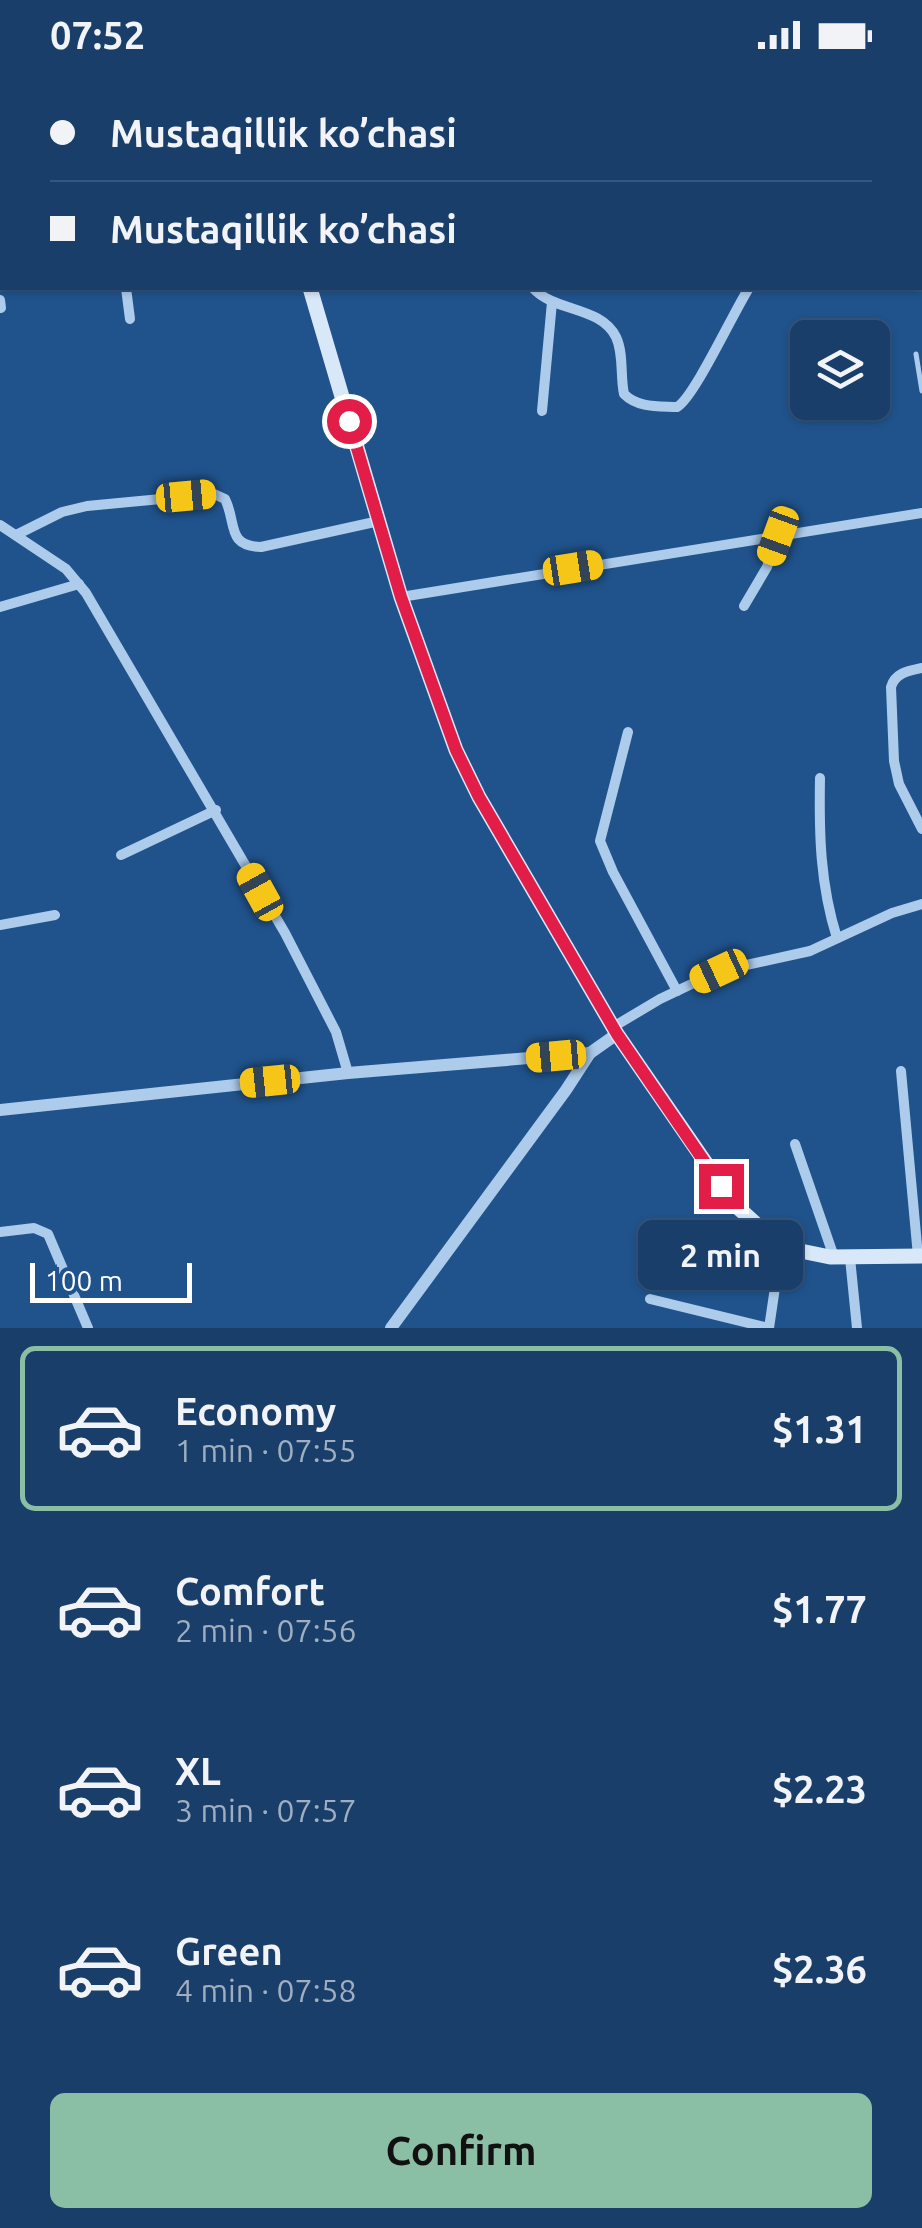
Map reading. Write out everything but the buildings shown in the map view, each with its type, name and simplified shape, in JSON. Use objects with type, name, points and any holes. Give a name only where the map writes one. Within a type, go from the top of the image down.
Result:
[{"type":"main road","points":[[311,290],[401,597],[456,750],[479,797],[615,1031],[734,1204],[781,1247],[842,1257],[920,1256]]},
{"type":"street","points":[[126,290],[130,319]]},
{"type":"street","points":[[536,290],[552,302],[588,314],[612,331],[628,400],[677,408],[692,394],[747,290]]},
{"type":"street","points":[[0,300],[0,308]]},
{"type":"street","points":[[542,410],[552,302]]},
{"type":"street","points":[[16,535],[62,512],[88,506],[214,494],[226,499],[235,536],[250,546],[261,547],[379,521]]},
{"type":"street","points":[[401,597],[922,513]]},
{"type":"street","points":[[0,525],[66,569],[79,584],[216,810],[336,1032],[348,1073]]},
{"type":"street","points":[[744,606],[767,567],[778,536]]},
{"type":"street","points":[[0,607],[79,584]]},
{"type":"street","points":[[922,668],[902,674],[893,680],[891,688],[897,773],[922,828]]},
{"type":"street","points":[[628,732],[600,841],[677,991]]},
{"type":"street","points":[[820,778],[820,862],[824,894],[837,938]]},
{"type":"street","points":[[122,855],[216,810]]},
{"type":"street","points":[[391,1328],[590,1053],[615,1031],[677,991],[719,971],[810,951],[892,913],[922,904]]},
{"type":"street","points":[[0,925],[55,915]]},
{"type":"street","points":[[0,1110],[348,1073],[590,1053]]},
{"type":"street","points":[[901,1071],[920,1256]]},
{"type":"street","points":[[794,1144],[842,1257],[856,1328]]},
{"type":"street","points":[[0,1232],[34,1228],[48,1234],[88,1328]]},
{"type":"street","points":[[650,1299],[769,1328],[781,1247]]},
{"type":"lane","points":[[916,354],[922,391]]},
{"type":"route","points":[[349,421],[401,597],[456,750],[479,797],[617,1034],[721,1186]]}]
